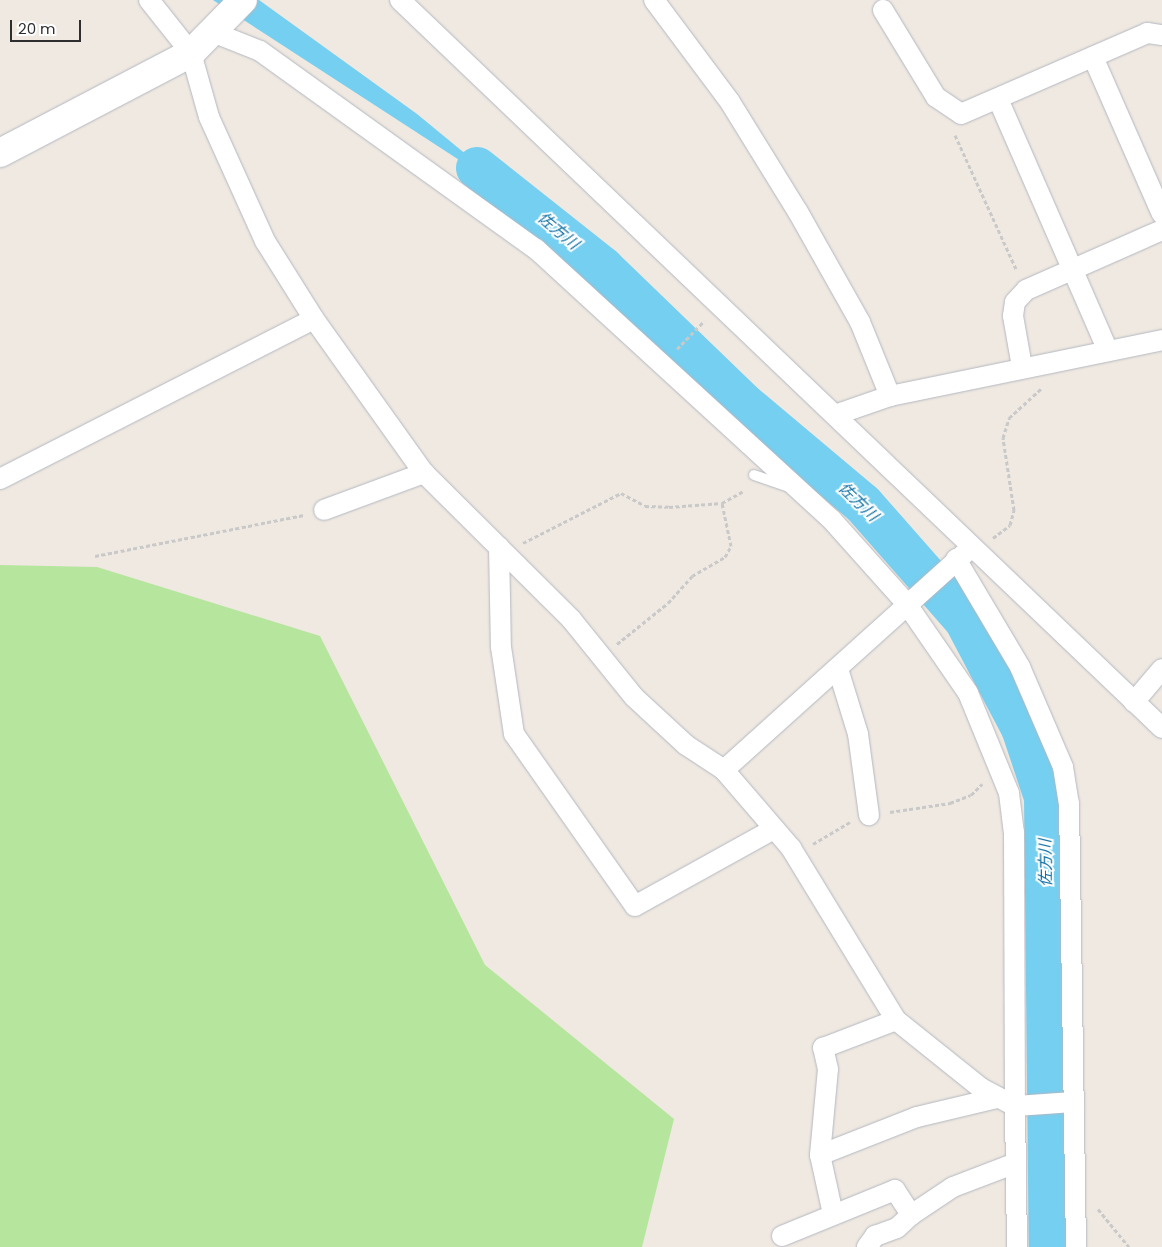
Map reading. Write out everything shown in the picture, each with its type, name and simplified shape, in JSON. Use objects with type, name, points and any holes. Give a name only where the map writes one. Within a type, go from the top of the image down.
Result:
[{"type":"street","points":[[149,0],[191,53],[209,117],[249,208],[314,319],[424,473],[571,619],[634,697],[686,745],[724,770],[796,857],[896,1020],[1011,1103]]},
{"type":"street","points":[[0,153],[191,53],[218,29],[243,0]]},
{"type":"street","points":[[400,0],[718,306],[835,415],[1162,728]]},
{"type":"street","points":[[654,0],[730,102],[798,212],[860,322],[890,396]]},
{"type":"street","points":[[883,10],[936,97],[961,114],[1146,33],[1162,35]]},
{"type":"street","points":[[218,29],[260,51],[536,249],[660,366],[799,490],[871,559],[906,603],[968,693],[997,757],[1009,793],[1014,832],[1011,1103],[1016,1163],[1017,1247]]},
{"type":"street","points":[[1093,57],[1162,214]]},
{"type":"street","points":[[998,99],[1107,349]]},
{"type":"street","points":[[1022,367],[1013,316],[1015,302],[1026,290],[1162,230]]},
{"type":"street","points":[[0,479],[314,319]]},
{"type":"street","points":[[835,415],[890,396],[998,376],[1043,361],[1162,340]]},
{"type":"street","points":[[324,510],[424,473]]},
{"type":"street","points":[[724,770],[838,669],[906,603],[955,561],[975,549]]},
{"type":"street","points":[[502,550],[501,646],[514,734],[635,906],[774,829]]},
{"type":"street","points":[[955,561],[1016,659],[1063,767],[1069,803],[1071,1102],[1076,1247]]},
{"type":"street","points":[[838,669],[858,734],[869,815]]},
{"type":"street","points":[[1134,702],[1154,683],[1162,669]]},
{"type":"street","points":[[833,1214],[820,1156],[828,1069],[823,1048],[896,1020]]},
{"type":"street","points":[[820,1156],[916,1117],[1011,1103],[1071,1102]]},
{"type":"street","points":[[867,1247],[875,1236],[897,1228],[911,1215],[953,1187],[1016,1163]]},
{"type":"street","points":[[782,1236],[894,1190],[911,1215]]},
{"type":"lane","points":[[754,475],[799,490]]},
{"type":"path","points":[[950,107],[950,123],[1026,290]]},
{"type":"path","points":[[660,366],[718,306]]},
{"type":"path","points":[[975,549],[1010,525],[1014,510],[1003,438],[1009,418],[1044,387],[1043,361]]},
{"type":"path","points":[[502,550],[621,493],[645,506],[722,503],[765,479]]},
{"type":"path","points":[[601,656],[668,603],[692,576],[725,557],[731,546],[722,503]]},
{"type":"path","points":[[95,556],[324,510]]},
{"type":"path","points":[[796,857],[825,836],[869,815],[943,805],[970,795],[997,757]]},
{"type":"path","points":[[1074,1179],[1129,1247]]},
{"type":"green space","points":[[0,565],[97,567],[320,636],[485,965],[674,1119],[642,1247],[0,1247]]},
{"type":"water","points":[[213,0],[259,0],[417,114],[524,202]]},
{"type":"waterway","name":"佐方川","points":[[477,168],[603,268],[745,405],[863,504],[965,620],[1022,728],[1045,797],[1050,1247]]}]
